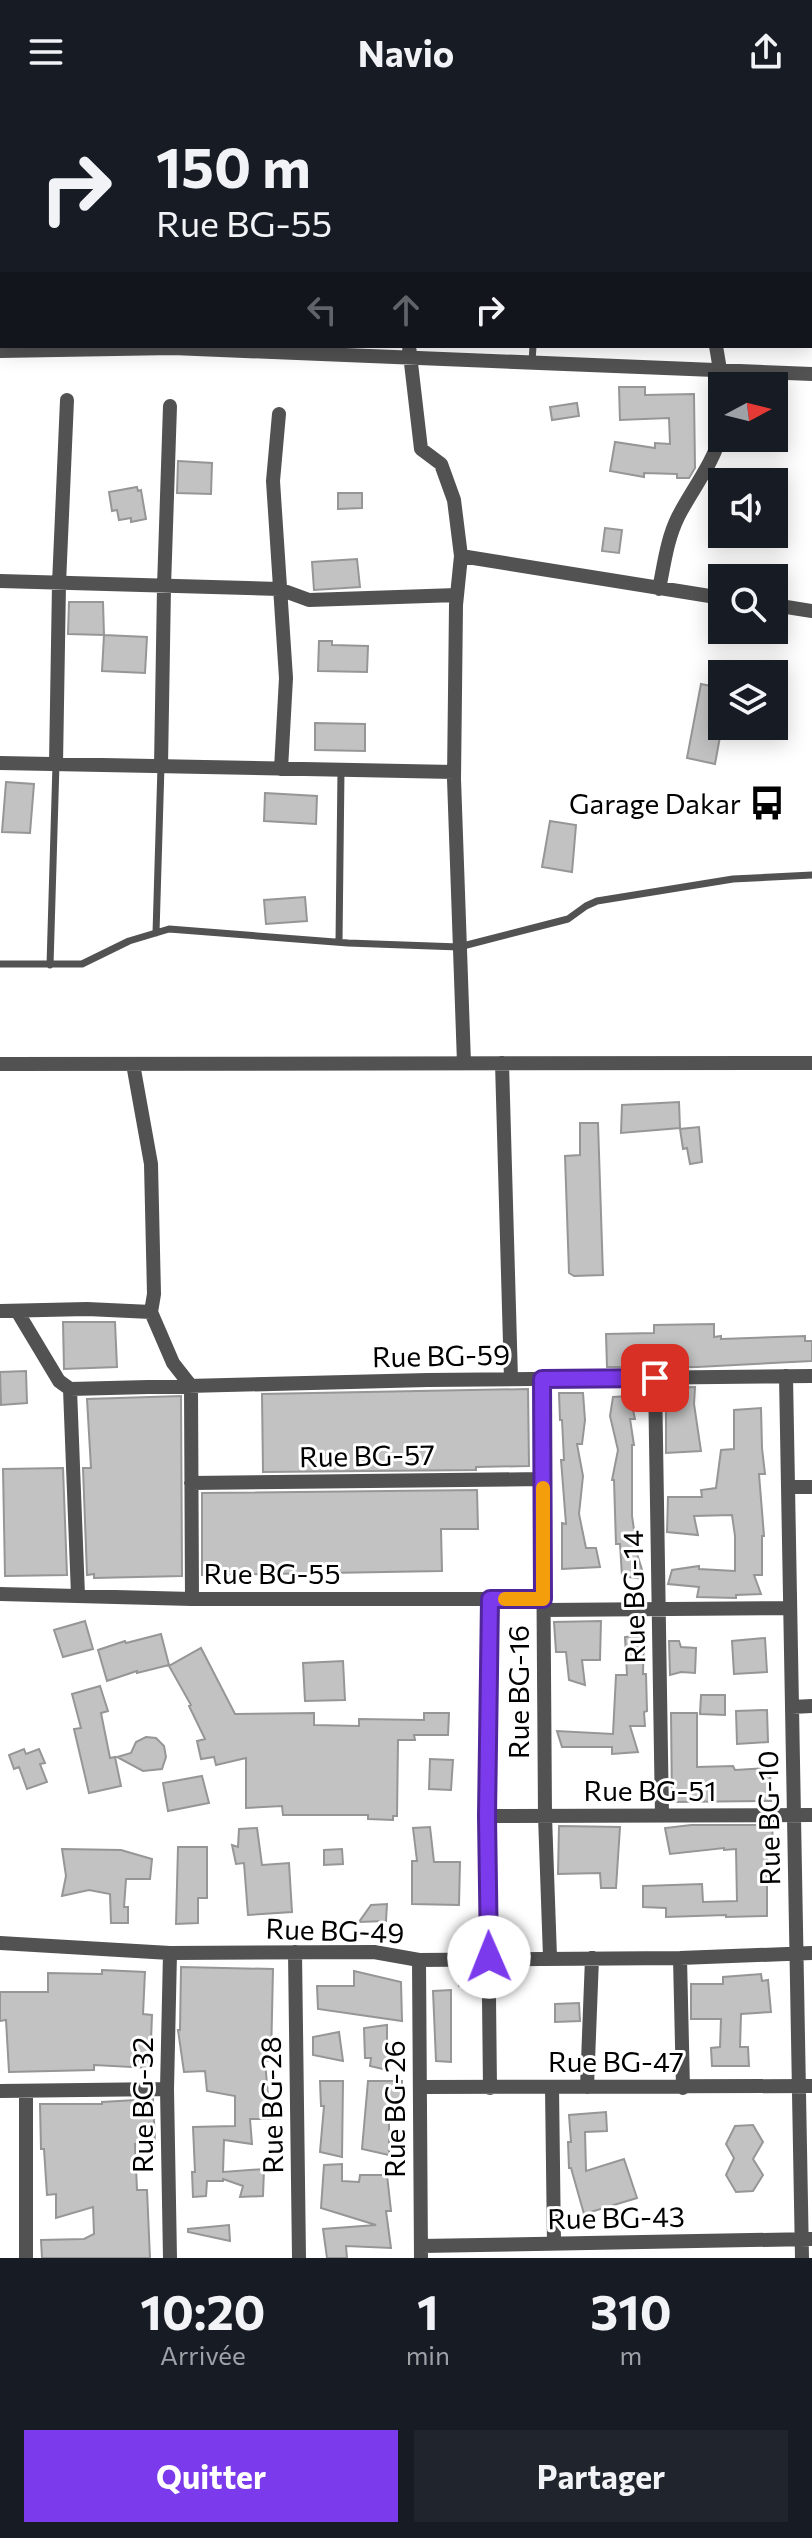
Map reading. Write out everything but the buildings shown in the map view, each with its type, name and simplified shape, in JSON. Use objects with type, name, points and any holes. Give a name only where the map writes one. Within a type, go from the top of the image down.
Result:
[{"type":"street","points":[[0,351],[173,348],[409,351],[532,362],[812,374]]},
{"type":"street","points":[[659,589],[676,520],[721,434],[721,371],[716,348]]},
{"type":"street","points":[[409,351],[421,449],[441,464],[454,500],[461,556],[457,595],[454,772],[464,1063]]},
{"type":"street","points":[[56,764],[59,584],[67,400]]},
{"type":"street","points":[[161,766],[170,406]]},
{"type":"street","points":[[279,414],[273,481],[286,678],[281,769]]},
{"type":"street","points":[[461,556],[708,596]]},
{"type":"street","points":[[0,581],[279,589],[309,600],[457,595]]},
{"type":"street","points":[[788,607],[812,611]]},
{"type":"street","points":[[0,763],[454,772]]},
{"type":"street","points":[[502,1063],[511,1379]]},
{"type":"street","points":[[0,1064],[812,1063]]},
{"type":"street","points":[[133,1064],[151,1164],[154,1294],[151,1312],[173,1363],[191,1386],[192,1599]]},
{"type":"street","points":[[0,1311],[87,1309],[151,1312]]},
{"type":"street","points":[[17,1311],[59,1381],[70,1389],[78,1595]]},
{"type":"street","name":"Rue BG-10","points":[[786,1376],[794,1815],[804,1953],[807,2239],[802,2258]]},
{"type":"street","name":"Rue BG-59","points":[[70,1389],[812,1376]]},
{"type":"street","name":"Rue BG-14","points":[[655,1378],[662,1816]]},
{"type":"street","name":"Rue BG-16","points":[[542,1379],[545,1816],[550,1957]]},
{"type":"street","name":"Rue BG-57","points":[[191,1483],[543,1479]]},
{"type":"street","points":[[788,1487],[812,1487]]},
{"type":"street","name":"Rue BG-55","points":[[0,1594],[192,1599],[490,1599],[659,1609],[790,1608]]},
{"type":"street","points":[[490,1599],[487,1816],[490,2088]]},
{"type":"street","points":[[792,1707],[812,1706]]},
{"type":"street","name":"Rue BG-51","points":[[487,1816],[812,1815]]},
{"type":"street","name":"Rue BG-49","points":[[0,1943],[170,1953],[374,1952],[419,1960],[489,1957],[680,1958],[804,1953]]},
{"type":"street","name":"Rue BG-28","points":[[295,1952],[299,2258]]},
{"type":"street","name":"Rue BG-32","points":[[170,1953],[167,2089],[170,2258]]},
{"type":"street","points":[[587,2087],[592,1958]]},
{"type":"street","points":[[680,1958],[683,2088]]},
{"type":"street","name":"Rue BG-26","points":[[419,1960],[421,2252]]},
{"type":"street","name":"Rue BG-47","points":[[420,2087],[805,2086]]},
{"type":"street","points":[[552,2087],[554,2244]]},
{"type":"street","points":[[0,2091],[167,2089]]},
{"type":"street","points":[[26,2091],[26,2258]]},
{"type":"street","name":"Rue BG-43","points":[[421,2252],[554,2244],[807,2239]]},
{"type":"lane","points":[[532,362],[533,348]]},
{"type":"lane","points":[[50,965],[56,764]]},
{"type":"lane","points":[[156,933],[161,766]]},
{"type":"lane","points":[[339,942],[341,770]]},
{"type":"lane","points":[[0,964],[82,964],[129,941],[169,929],[339,942],[459,947],[568,919],[597,901],[733,879],[812,875]]},
{"type":"slow traffic","points":[[505,1599],[543,1599],[543,1488]]},
{"type":"place","name":"Garage Dakar","points":[[767,803]]},
{"type":"route","points":[[489,1957],[490,1599],[543,1599],[542,1379],[655,1378]]}]
